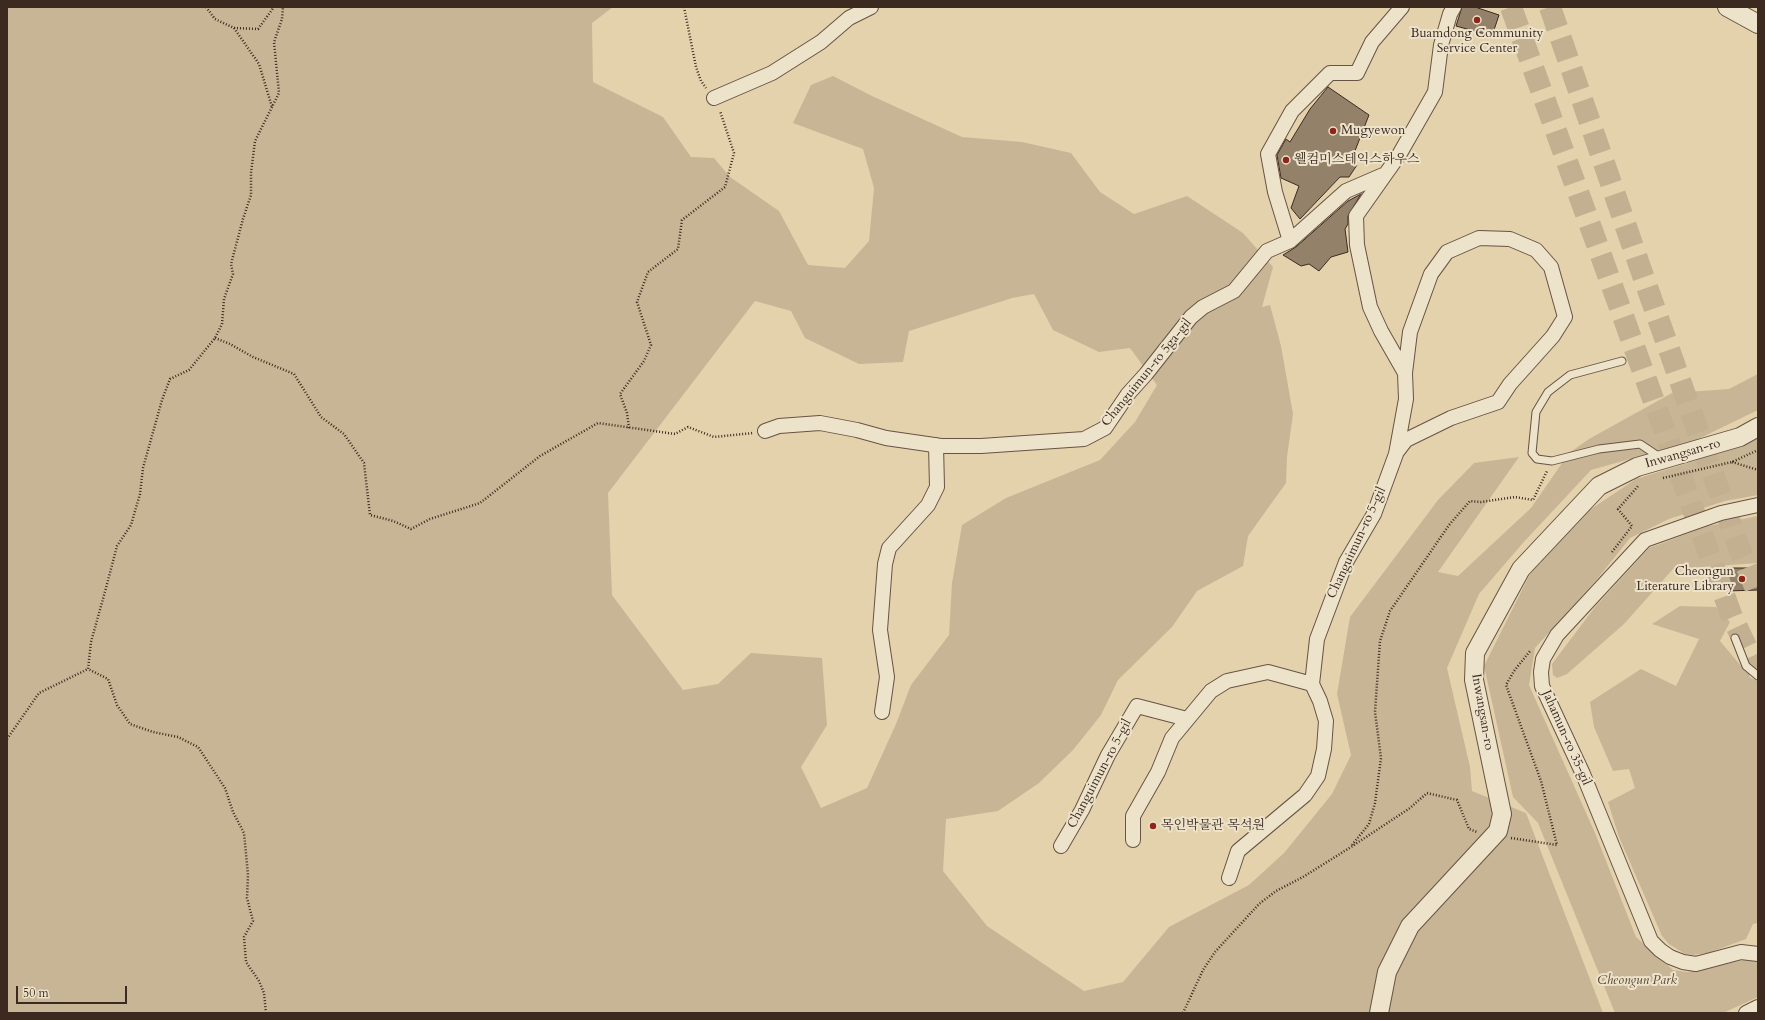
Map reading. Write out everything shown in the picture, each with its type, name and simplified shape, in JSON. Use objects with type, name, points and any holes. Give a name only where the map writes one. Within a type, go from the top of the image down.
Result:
[{"type":"street","points":[[715,98],[772,73],[821,42],[849,18],[871,7]]},
{"type":"street","points":[[1290,241],[1275,192],[1268,154],[1292,111],[1330,73],[1357,74],[1372,42],[1402,7]]},
{"type":"street","name":"Changuimun-ro 5-gil","points":[[1312,684],[1317,639],[1346,562],[1374,514],[1396,454],[1406,399],[1405,373],[1381,331],[1370,306],[1357,245],[1356,216],[1398,155],[1435,92],[1441,45],[1450,14],[1454,7]]},
{"type":"street","points":[[1727,7],[1758,24]]},
{"type":"street","name":"Changuimun-ro 5ga-gil","points":[[765,431],[779,426],[820,423],[857,430],[886,438],[936,445],[981,446],[1084,439],[1105,428],[1128,394],[1146,374],[1191,317],[1203,307],[1234,291],[1268,251],[1290,241],[1346,191],[1383,175]]},
{"type":"street","points":[[1396,454],[1406,440],[1451,418],[1498,402],[1510,384],[1553,336],[1564,317],[1562,303],[1551,267],[1536,250],[1510,239],[1479,238],[1447,252],[1431,274],[1410,332],[1405,373]]},
{"type":"street","name":"Inwangsan-ro","points":[[1379,1013],[1387,972],[1410,926],[1498,831],[1502,814],[1474,680],[1475,653],[1521,569],[1599,486],[1637,467],[1740,437],[1758,427]]},
{"type":"street","points":[[882,712],[887,677],[880,630],[885,564],[889,548],[928,505],[937,487],[936,445]]},
{"type":"street","name":"Jahamun-ro 35-gil","points":[[1758,505],[1722,513],[1645,540],[1557,635],[1543,659],[1541,672],[1542,686],[1583,774],[1651,941],[1670,958],[1696,964],[1741,952],[1758,954]]},
{"type":"street","points":[[1133,840],[1133,816],[1158,772],[1172,738],[1211,691],[1227,681],[1268,672],[1312,684],[1320,701],[1326,721],[1324,749],[1318,776],[1305,795],[1238,851],[1228,878]]},
{"type":"street","name":"Changuimun-ro 5-gil","points":[[1061,846],[1082,810],[1108,755],[1137,706],[1188,719]]},
{"type":"street","points":[[1746,1013],[1758,1007]]},
{"type":"lane","points":[[1622,361],[1570,375],[1548,392],[1536,412],[1532,453],[1537,459],[1552,461],[1600,449],[1640,444],[1664,460]]},
{"type":"lane","points":[[1735,638],[1746,666],[1758,676]]},
{"type":"path","points":[[206,7],[215,19],[234,28],[258,29],[274,7]]},
{"type":"path","points":[[88,669],[91,642],[117,546],[130,525],[140,494],[143,468],[162,400],[170,379],[189,370],[215,338],[222,324],[224,299],[233,274],[231,264],[242,219],[251,195],[251,173],[255,141],[279,93],[274,42],[282,19],[283,7]]},
{"type":"path","points":[[628,428],[627,413],[620,394],[644,361],[651,345],[637,302],[648,272],[678,249],[682,220],[725,187],[734,153],[715,98],[701,81],[696,68],[684,7]]},
{"type":"path","points":[[234,28],[259,64],[272,107]]},
{"type":"path","points":[[215,338],[230,344],[253,357],[294,374],[321,417],[344,434],[364,463],[370,515],[393,521],[411,529],[430,519],[480,503],[540,456],[598,424],[675,434],[688,427],[714,437],[765,431]]},
{"type":"path","points":[[1732,462],[1758,470]]},
{"type":"path","points":[[1351,847],[1369,824],[1375,803],[1381,758],[1375,712],[1380,641],[1390,611],[1449,525],[1470,501],[1481,502],[1515,497],[1533,500],[1543,477],[1547,471],[1553,468]]},
{"type":"path","points":[[7,739],[39,693],[88,669]]},
{"type":"path","points":[[88,669],[108,678],[117,706],[130,724],[153,732],[178,737],[198,747],[225,788],[233,812],[244,833],[248,875],[247,898],[253,921],[244,937],[246,962],[259,981],[264,993],[266,1013]]},
{"type":"green space","points":[[7,7],[613,7],[592,23],[593,82],[663,117],[691,157],[714,158],[730,177],[779,211],[808,265],[845,268],[869,241],[874,188],[863,149],[793,123],[811,85],[833,76],[872,96],[962,137],[1022,142],[1071,153],[1100,192],[1134,214],[1187,196],[1243,233],[1273,267],[1262,307],[1270,305],[1281,346],[1293,414],[1287,457],[1286,483],[1248,536],[1243,566],[1197,591],[1172,627],[1118,680],[1101,715],[1073,750],[1039,783],[998,811],[946,819],[943,871],[987,926],[1084,991],[1123,982],[1169,927],[1249,885],[1284,853],[1332,794],[1351,755],[1337,694],[1350,617],[1438,500],[1474,463],[1519,457],[1438,572],[1458,576],[1531,508],[1569,453],[1589,439],[1672,393],[1729,389],[1758,374],[1758,410],[1694,441],[1591,470],[1522,544],[1479,594],[1447,668],[1470,767],[1472,791],[1526,813],[1603,1013],[7,1013]],"holes":[[[1034,294],[1053,330],[1099,352],[1130,348],[1157,385],[1135,422],[1100,460],[1006,498],[962,525],[952,583],[949,635],[911,685],[896,724],[867,788],[821,808],[801,767],[827,725],[822,658],[751,653],[718,684],[683,690],[612,595],[608,493],[755,301],[791,311],[805,338],[859,364],[903,362],[909,331],[1012,298]]]},
{"type":"green space","name":"Cheongun Park","points":[[1758,437],[1758,495],[1725,501],[1669,519],[1630,538],[1598,578],[1535,648],[1529,685],[1595,833],[1636,937],[1673,970],[1687,972],[1754,958],[1758,960],[1758,997],[1723,1013],[1615,1013],[1538,823],[1513,797],[1484,666],[1530,574],[1582,515],[1636,479],[1720,453]]},
{"type":"green space","points":[[1758,516],[1758,563],[1673,569],[1624,624],[1567,674],[1557,678],[1553,675],[1552,664],[1595,607],[1649,548],[1708,526]]},
{"type":"green space","points":[[1680,606],[1716,607],[1730,622],[1720,641],[1751,678],[1758,681],[1758,923],[1753,924],[1746,939],[1708,953],[1692,955],[1685,954],[1669,944],[1662,936],[1619,837],[1608,802],[1635,788],[1629,769],[1613,771],[1594,727],[1590,702],[1641,669],[1676,686],[1699,639],[1652,624]]},
{"type":"building","points":[[1462,7],[1475,7],[1499,15],[1492,36],[1456,26]]},
{"type":"building","points":[[1328,87],[1369,115],[1351,161],[1357,165],[1349,177],[1340,177],[1300,219],[1291,208],[1299,186],[1281,178],[1277,155],[1286,139],[1290,142],[1310,109]]},
{"type":"building","points":[[1361,194],[1348,216],[1348,224],[1345,229],[1348,252],[1331,257],[1319,271],[1309,264],[1301,266],[1283,255],[1296,247],[1348,201]]},
{"type":"building","name":"Cheongun Literature Library","points":[[1725,568],[1758,568],[1758,590],[1726,591]]},
{"type":"tunnel","points":[[1511,7],[1732,617],[1758,671]]},
{"type":"tunnel","points":[[1550,7],[1738,545],[1758,594]]},
{"type":"place","name":"Buamdong Community Service Center","points":[[1477,20]]},
{"type":"place","name":"Mugyewon","points":[[1333,131]]},
{"type":"place","name":"웰컴미스테익스하우스","points":[[1286,160]]},
{"type":"place","name":"Cheongun Literature Library","points":[[1742,579]]},
{"type":"place","name":"목인박물관 목석원","points":[[1153,826]]}]
